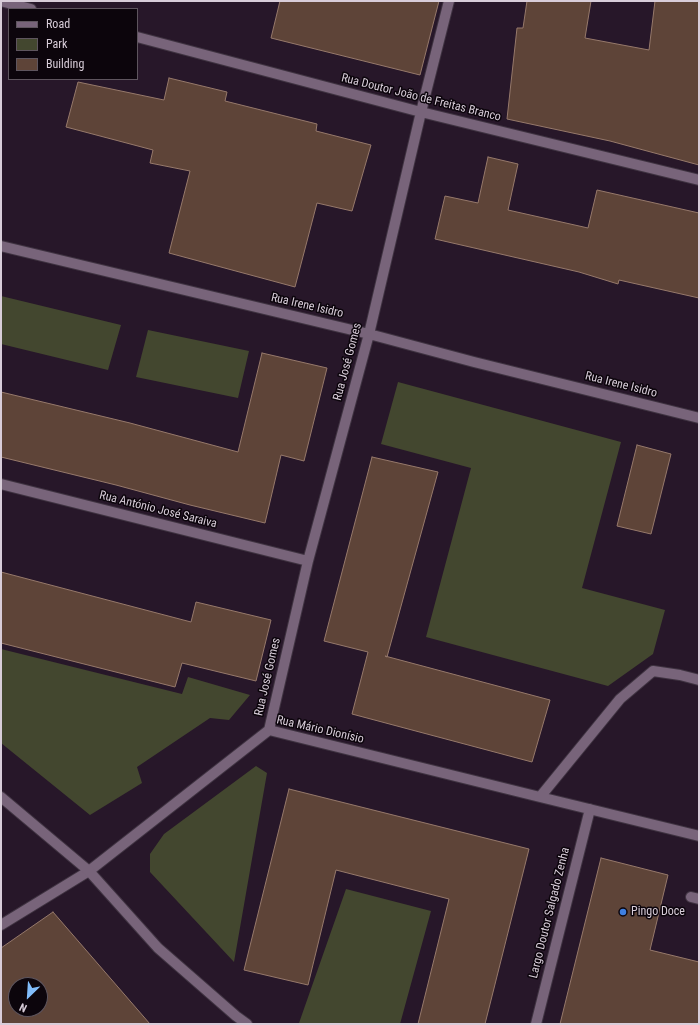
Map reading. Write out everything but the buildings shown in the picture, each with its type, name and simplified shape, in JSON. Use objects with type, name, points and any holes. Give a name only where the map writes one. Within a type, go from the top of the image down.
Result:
[{"type":"street","points":[[1,1],[27,8]]},
{"type":"street","name":"Rua José Gomes","points":[[269,730],[308,561],[369,334],[420,112],[450,1]]},
{"type":"street","name":"Rua Doutor João de Freitas Branco","points":[[138,37],[420,112],[699,180]]},
{"type":"street","name":"Rua Irene Isidro","points":[[1,246],[369,334],[481,364],[699,418]]},
{"type":"street","name":"Rua António José Saraiva","points":[[1,484],[308,561]]},
{"type":"street","points":[[699,680],[680,674],[653,671],[620,699],[540,797],[699,836]]},
{"type":"street","name":"Rua Mário Dionísio","points":[[1,925],[89,871],[269,730],[540,797]]},
{"type":"street","points":[[1,797],[89,871],[158,948],[247,1024]]},
{"type":"street","name":"Largo Doutor Salgado Zenha","points":[[536,1024],[590,809]]},
{"type":"green space","points":[[1,296],[121,325],[108,370],[1,344]]},
{"type":"green space","points":[[148,330],[249,351],[238,398],[136,377]]},
{"type":"green space","points":[[398,382],[621,442],[582,588],[665,610],[653,654],[608,686],[426,637],[471,468],[381,444]]},
{"type":"green space","points":[[1,649],[182,694],[188,677],[250,695],[229,720],[210,718],[137,767],[142,783],[90,815],[1,743]]},
{"type":"green space","points":[[256,766],[267,773],[234,962],[150,872],[150,854],[164,834]]},
{"type":"green space","points":[[346,889],[431,911],[400,1024],[299,1023]]},
{"type":"place","name":"Pingo Doce","points":[[623,912]]}]
